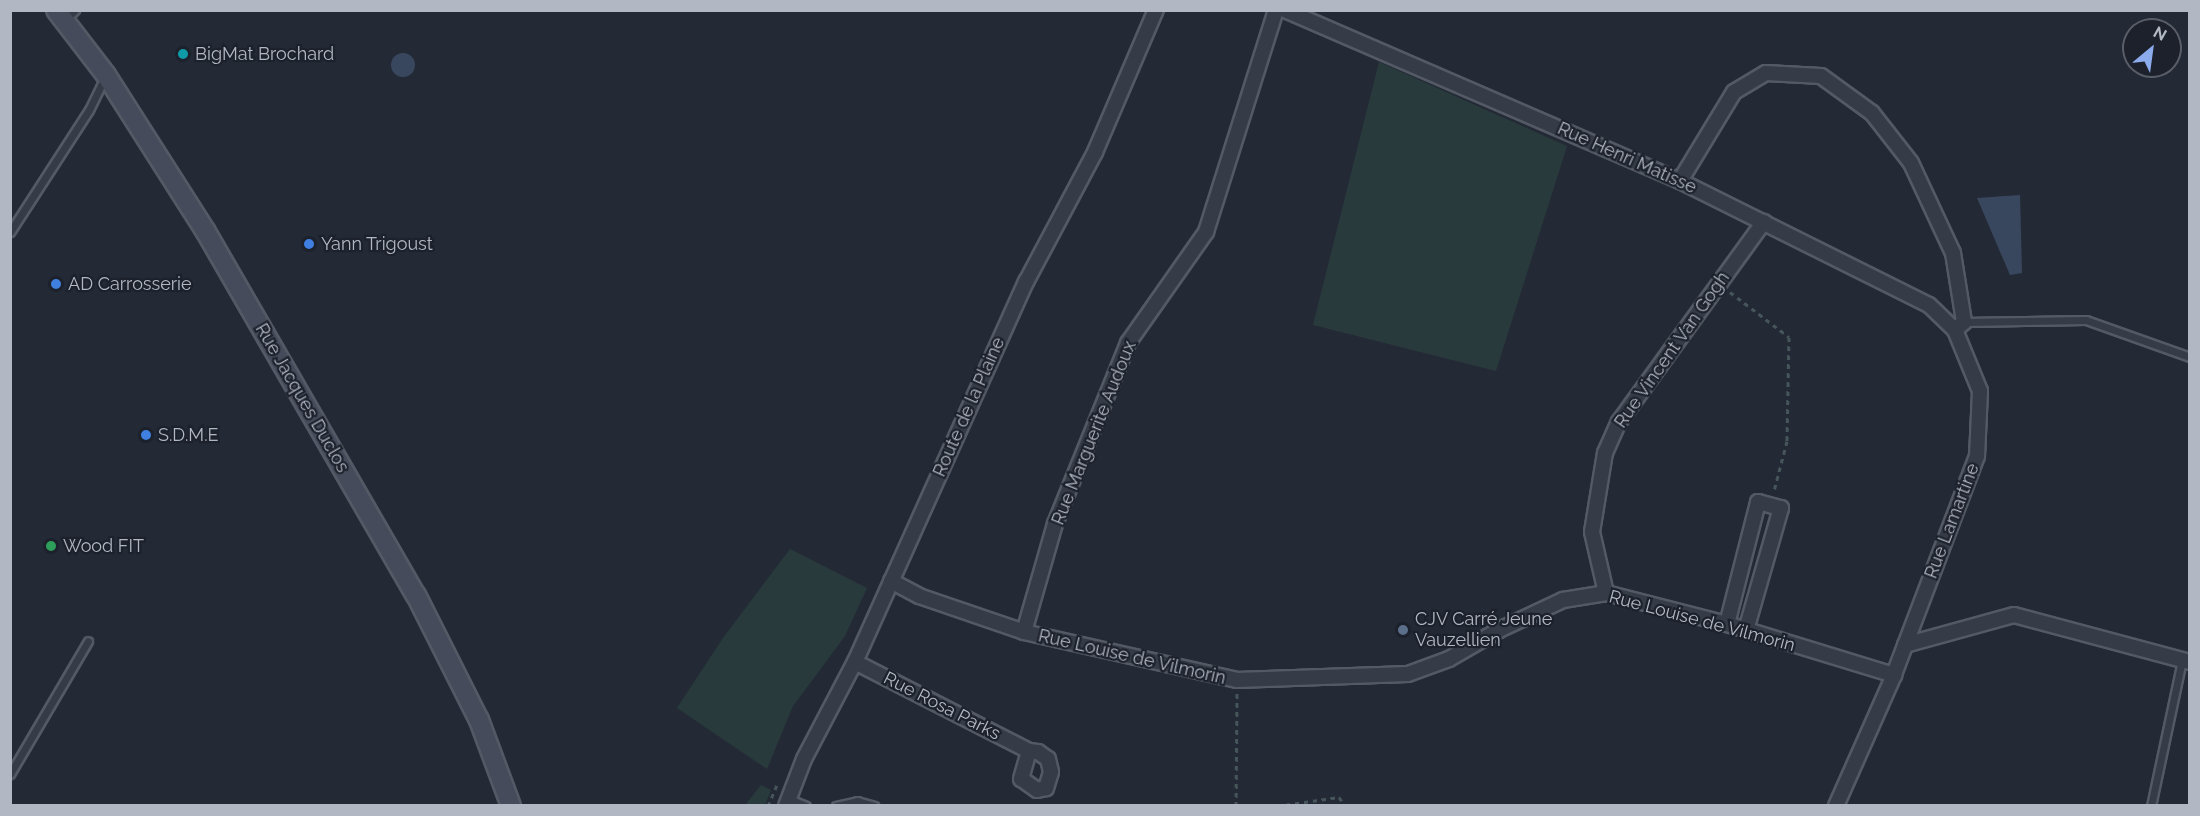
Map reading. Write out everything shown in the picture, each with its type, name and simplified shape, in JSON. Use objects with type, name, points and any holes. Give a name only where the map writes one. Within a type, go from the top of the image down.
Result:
[{"type":"street","name":"Route de la Plaine","points":[[788,802],[813,741],[855,662],[1026,282],[1095,152],[1156,10]]},
{"type":"street","name":"Rue Marguerite Audoux","points":[[1024,632],[1055,524],[1128,343],[1206,232],[1276,10]]},
{"type":"street","name":"Rue Henri Matisse","points":[[1285,10],[1680,181],[1929,305],[1959,326]]},
{"type":"street","name":"Rue Jacques Duclos","points":[[65,14],[206,232],[416,595],[479,720],[511,806]]},
{"type":"street","name":"Rue Lamartine","points":[[1680,181],[1734,92],[1766,73],[1821,76],[1872,114],[1911,163],[1953,253],[1959,326],[1980,391],[1977,456],[1894,675],[1836,806]]},
{"type":"street","name":"Rue Vincent Van Gogh","points":[[1606,593],[1592,532],[1605,453],[1619,422],[1764,222]]},
{"type":"street","points":[[1727,624],[1758,502],[1781,508],[1746,630]]},
{"type":"street","name":"Rue Louise de Vilmorin","points":[[891,581],[919,596],[1024,632],[1237,680],[1408,674],[1449,659],[1499,630],[1563,600],[1606,593],[1727,624],[1894,675]]},
{"type":"street","points":[[1905,645],[2014,615],[2186,661]]},
{"type":"street","name":"Rue Rosa Parks","points":[[855,662],[1029,751]]},
{"type":"lane","points":[[10,232],[89,110],[106,75]]},
{"type":"lane","points":[[1959,326],[2086,320],[2190,357]]},
{"type":"lane","points":[[10,774],[88,641]]},
{"type":"lane","points":[[2151,806],[2186,661]]},
{"type":"lane","points":[[836,806],[857,801],[874,806]]},
{"type":"lane","points":[[788,802],[806,806]]},
{"type":"path","points":[[1719,284],[1790,338],[1787,441],[1769,505]]},
{"type":"path","points":[[1236,806],[1237,680]]},
{"type":"path","points":[[1277,806],[1339,797],[1345,806]]},
{"type":"shaded area","points":[[1379,62],[1567,146],[1496,371],[1313,325]]},
{"type":"shaded area","points":[[790,549],[867,588],[845,636],[793,706],[767,769],[677,708],[723,638]]},
{"type":"shaded area","points":[[761,785],[771,790],[765,805],[745,805]]},
{"type":"water","points":[[403,53],[412,56],[415,65],[412,74],[403,77],[394,74],[391,65],[394,56]]},
{"type":"water","points":[[2020,195],[2022,273],[2010,275],[1977,198]]},
{"type":"place","name":"BigMat Brochard","points":[[183,54]]},
{"type":"place","name":"Yann Trigoust","points":[[309,244]]},
{"type":"place","name":"AD Carrosserie","points":[[56,284]]},
{"type":"place","name":"S.D.M.E","points":[[146,435]]},
{"type":"place","name":"Wood FIT","points":[[51,546]]},
{"type":"place","name":"CJV Carré Jeune Vauzellien","points":[[1403,630]]}]
